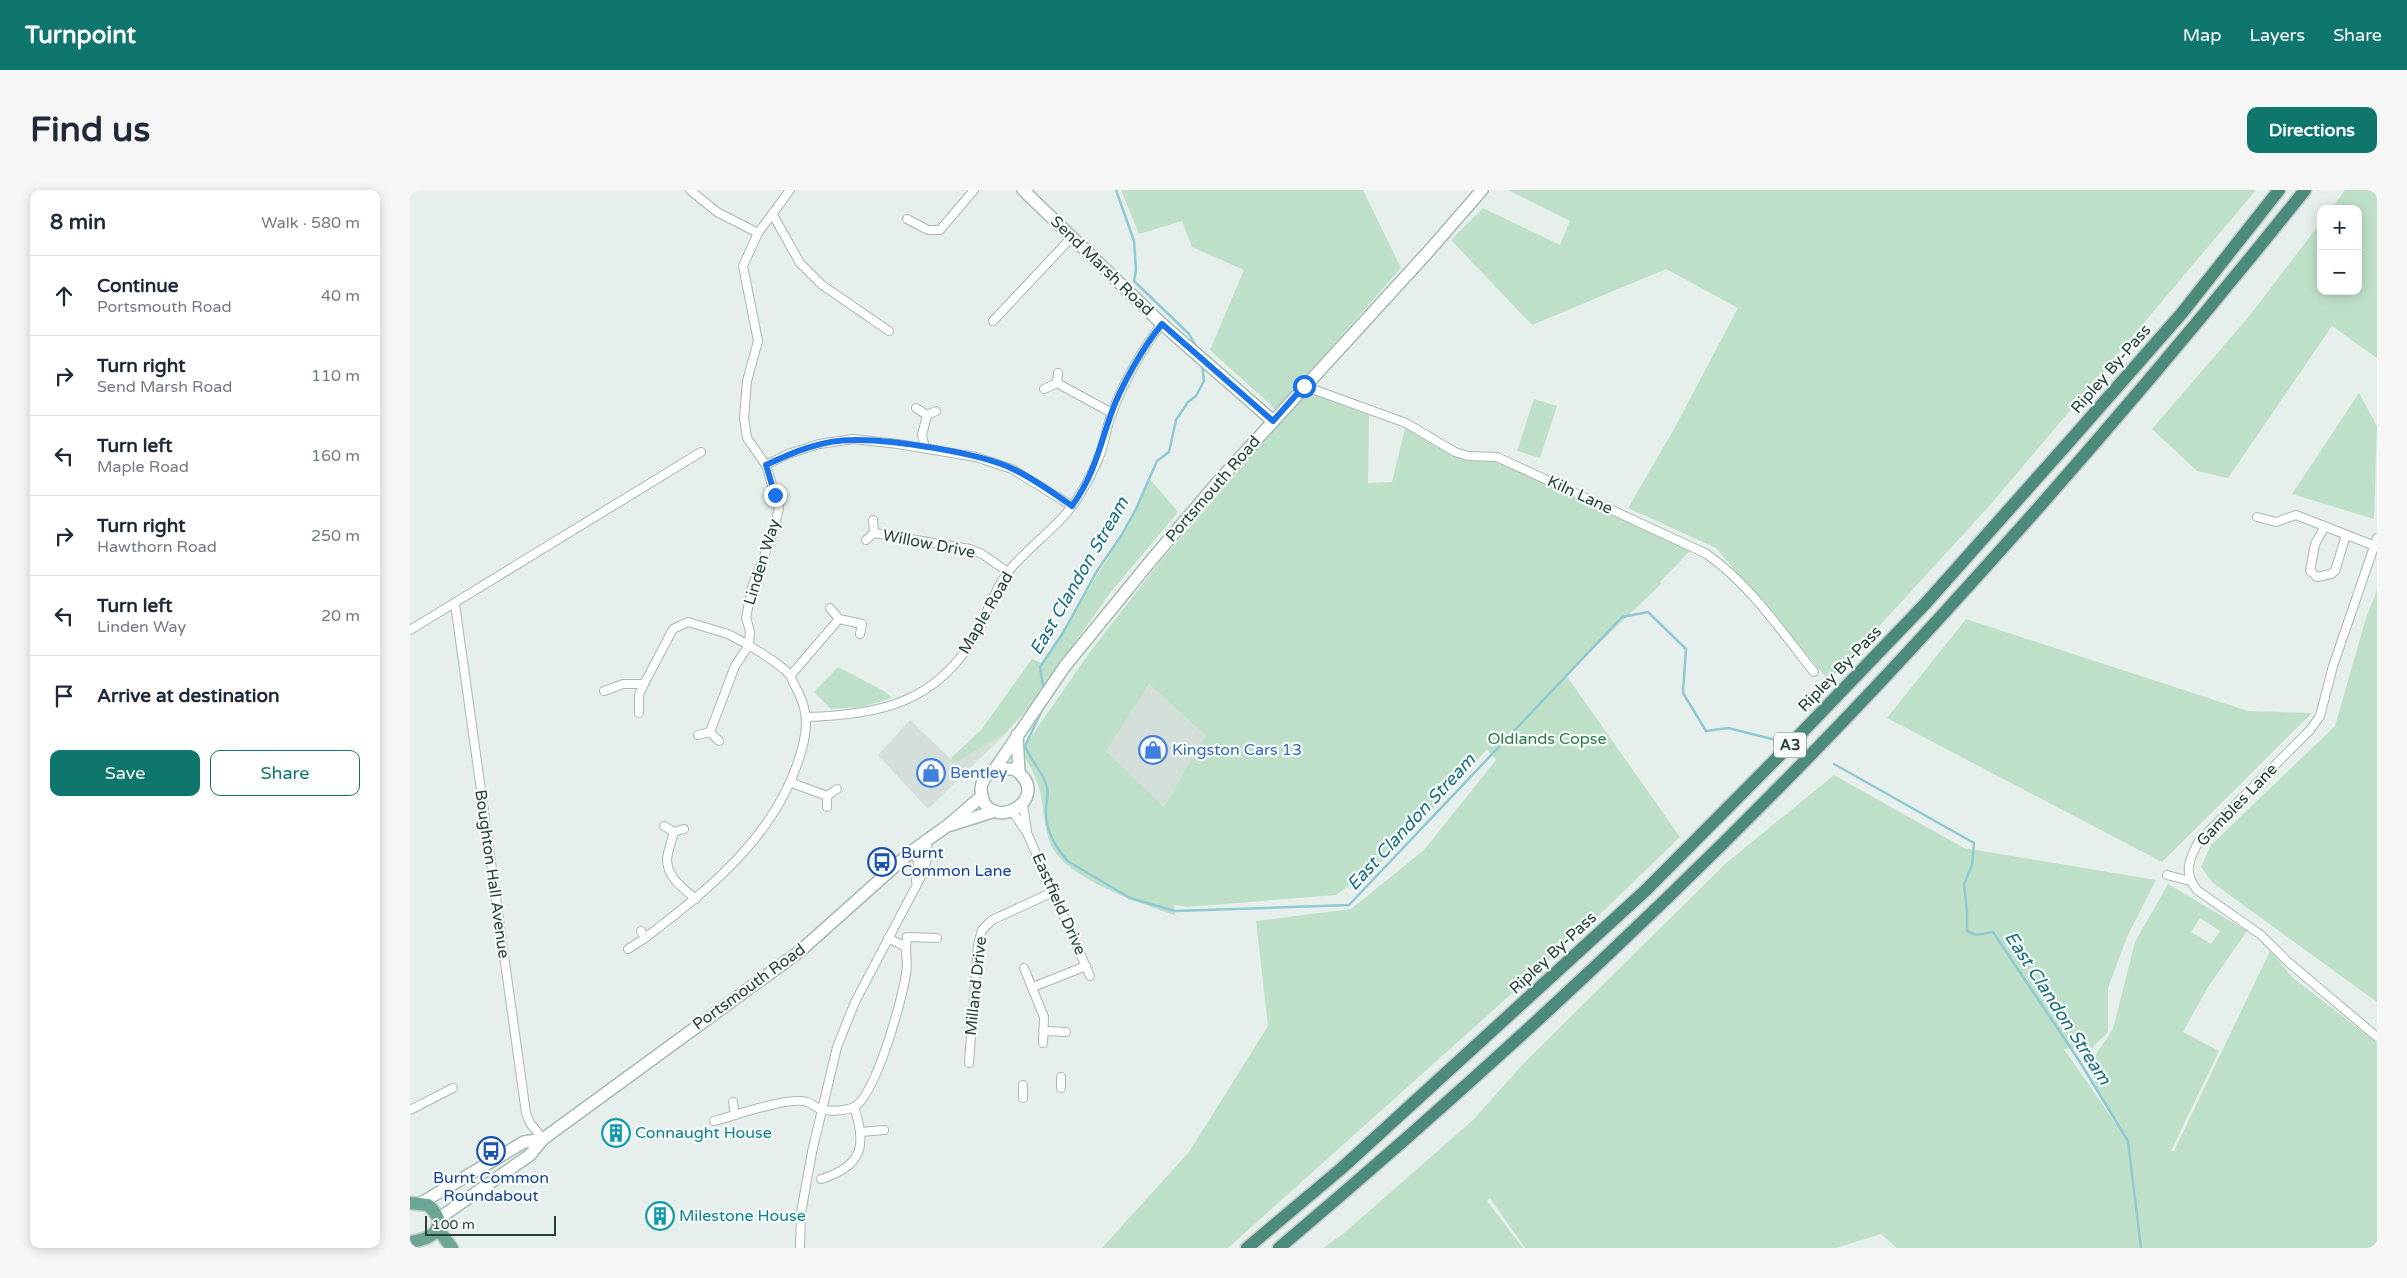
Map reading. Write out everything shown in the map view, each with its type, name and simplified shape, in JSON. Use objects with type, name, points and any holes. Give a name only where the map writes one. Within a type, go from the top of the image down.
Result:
[{"type":"highway","name":"Ripley By-Pass","points":[[1247,1248],[1342,1168],[1631,903],[1793,742],[1926,602],[2069,442],[2182,313],[2279,190]]},
{"type":"highway","name":"A3","points":[[1279,1248],[1358,1180],[1655,908],[1862,700],[1943,614],[2198,324],[2305,190]]},
{"type":"main road","name":"Send Marsh Road","points":[[1023,190],[1162,324],[1273,421]]},
{"type":"main road","name":"Portsmouth Road","points":[[437,1223],[530,1155],[543,1139],[799,952],[926,839],[947,826],[982,796],[982,783],[987,774],[995,768],[1049,688],[1149,563],[1304,386],[1428,252],[1482,190]]},
{"type":"main road","points":[[1018,733],[1019,773]]},
{"type":"main road","points":[[995,768],[1007,768],[1019,773],[1026,782],[1027,789],[1023,804],[1013,812]]},
{"type":"main road","points":[[982,796],[989,808],[995,811]]},
{"type":"main road","name":"Portsmouth Road","points":[[947,826],[995,811],[1013,812]]},
{"type":"main road","name":"Portsmouth Road","points":[[416,1203],[524,1142],[543,1139]]},
{"type":"main road","points":[[416,1203],[432,1209],[437,1223],[450,1246]]},
{"type":"main road","points":[[426,1240],[432,1236],[437,1223]]},
{"type":"main road","points":[[410,1242],[426,1240],[450,1246]]},
{"type":"street","points":[[690,190],[717,212],[758,233]]},
{"type":"street","name":"Linden Way","points":[[749,645],[750,631],[746,618],[752,586],[773,533],[779,508],[766,465],[747,438],[744,418],[747,381],[758,341],[743,266],[758,233],[790,190]]},
{"type":"street","points":[[907,218],[928,230],[940,230],[974,190]]},
{"type":"street","points":[[773,215],[800,263],[822,285],[889,331]]},
{"type":"street","points":[[993,321],[1072,236]]},
{"type":"street","name":"Maple Road","points":[[807,717],[873,712],[905,702],[947,673],[967,648],[1008,572],[1058,524],[1081,493],[1099,457],[1112,413],[1141,356],[1162,324]]},
{"type":"street","points":[[1056,383],[1058,373]]},
{"type":"street","points":[[1056,383],[1112,413]]},
{"type":"street","points":[[1044,389],[1056,383]]},
{"type":"street","name":"Kiln Lane","points":[[1304,386],[1406,423],[1455,452],[1468,456],[1496,457],[1705,553],[1720,563],[1756,600],[1814,672]]},
{"type":"street","points":[[916,408],[926,415]]},
{"type":"street","points":[[926,415],[936,411]]},
{"type":"street","points":[[925,448],[922,435],[926,415]]},
{"type":"street","points":[[766,465],[788,454],[819,444],[853,440],[925,448],[976,457],[1012,469],[1072,506]]},
{"type":"street","points":[[410,630],[701,452]]},
{"type":"street","points":[[2257,517],[2276,522],[2296,515],[2376,546]]},
{"type":"street","name":"Willow Drive","points":[[873,520],[874,533]]},
{"type":"street","points":[[2325,526],[2316,544],[2310,571],[2314,576],[2320,577],[2335,571],[2346,534]]},
{"type":"street","name":"Willow Drive","points":[[874,533],[970,549],[982,554],[1008,572]]},
{"type":"street","name":"Willow Drive","points":[[866,540],[874,533]]},
{"type":"street","name":"Gambles Lane","points":[[2190,881],[2190,858],[2198,841],[2310,730],[2320,716],[2333,666],[2376,546],[2377,538]]},
{"type":"street","name":"Boughton Hall Avenue","points":[[455,604],[526,1113],[530,1123],[543,1139]]},
{"type":"street","points":[[830,608],[839,619],[862,624],[860,634]]},
{"type":"street","points":[[791,676],[839,619]]},
{"type":"street","points":[[628,950],[643,935],[696,900],[758,836],[779,808],[792,783],[805,736],[807,717],[791,676],[749,645],[728,634],[688,622],[673,630],[639,695],[639,713]]},
{"type":"street","points":[[710,732],[735,666],[749,645]]},
{"type":"street","points":[[604,692],[623,684],[644,684]]},
{"type":"street","points":[[698,735],[710,732]]},
{"type":"street","points":[[710,732],[719,741]]},
{"type":"street","points":[[792,783],[827,796]]},
{"type":"street","points":[[827,796],[837,789]]},
{"type":"street","points":[[827,796],[827,807]]},
{"type":"street","name":"Eastfield Drive","points":[[1023,804],[1027,833]]},
{"type":"street","name":"Eastfield Drive","points":[[1013,812],[1027,833],[1090,976]]},
{"type":"street","points":[[664,826],[674,832],[684,829]]},
{"type":"street","points":[[674,832],[667,860],[671,873],[677,884],[696,900]]},
{"type":"street","points":[[800,1248],[801,1213],[821,1110],[837,1047],[846,1023],[888,938],[915,885],[920,880],[927,863],[926,839]]},
{"type":"street","points":[[912,851],[918,861],[915,885]]},
{"type":"street","points":[[2167,875],[2190,881],[2197,890],[2261,935],[2322,991],[2377,1037]]},
{"type":"street","name":"Milland Drive","points":[[969,1063],[978,946],[982,930],[992,920],[1053,892]]},
{"type":"street","points":[[714,1121],[787,1101],[806,1102],[821,1110],[838,1111],[854,1107],[868,1091],[883,1055],[901,1000],[907,972],[907,937],[937,938]]},
{"type":"street","points":[[888,938],[906,947]]},
{"type":"street","points":[[1033,987],[1086,966]]},
{"type":"street","points":[[1024,968],[1044,1017],[1044,1043]]},
{"type":"street","points":[[1045,1031],[1066,1032]]},
{"type":"street","points":[[1061,1088],[1062,1077]]},
{"type":"street","points":[[1022,1098],[1023,1085]]},
{"type":"street","points":[[410,1110],[453,1088]]},
{"type":"street","points":[[733,1102],[735,1116]]},
{"type":"street","points":[[821,1179],[845,1169],[854,1160],[862,1132],[854,1107]]},
{"type":"street","points":[[862,1132],[884,1130]]},
{"type":"shaded area","points":[[1149,684],[1205,735],[1164,807],[1105,751]]},
{"type":"shaded area","points":[[910,720],[955,763],[1006,733],[928,809],[878,755]]},
{"type":"green space","points":[[1121,190],[1363,190],[1401,268],[1276,410],[1210,350],[1244,270],[1192,247],[1182,221],[1139,234]]},
{"type":"green space","points":[[1508,190],[2256,190],[1991,504],[1829,681],[1716,548],[1628,508],[1674,429],[1738,308],[1666,269],[1532,325],[1451,240],[1483,208],[1560,245],[1570,221]]},
{"type":"green space","points":[[2345,190],[2377,190],[2377,358],[2332,326],[2228,478],[2197,471],[2152,429],[2251,314],[2317,227],[2317,295],[2362,295],[2362,205],[2334,205]]},
{"type":"green space","name":"Oldlands Copse","points":[[1307,392],[1369,415],[1368,483],[1392,482],[1406,424],[1454,453],[1496,458],[1692,549],[1660,582],[1661,584],[1566,675],[1680,837],[1596,918],[1228,1248],[1102,1248],[1189,1152],[1268,1026],[1256,921],[1351,909],[1424,850],[1496,760],[1487,749],[1388,857],[1336,895],[1188,907],[1174,905],[1175,915],[1125,897],[1088,879],[1072,869],[1051,845],[1037,781],[1021,751],[1090,652],[1159,563]],"holes":[[[1149,684],[1205,735],[1164,807],[1106,751]]]},
{"type":"green space","points":[[2359,393],[2377,426],[2374,519],[2292,494]]},
{"type":"green space","points":[[1534,399],[1557,406],[1540,458],[1517,451]]},
{"type":"green space","points":[[1149,478],[1178,512],[1110,593],[1031,705],[1006,733],[955,763],[951,758],[981,730],[1032,659],[1042,663],[1130,523]]},
{"type":"green space","points":[[2377,590],[2377,1002],[2213,883],[2201,867],[2211,845],[2335,726],[2366,618]]},
{"type":"green space","points":[[1966,619],[2248,711],[2312,713],[2162,862],[1887,718]]},
{"type":"green space","points":[[838,667],[884,691],[892,698],[861,707],[831,709],[814,692]]},
{"type":"green space","points":[[1834,775],[1964,848],[2156,880],[2127,937],[2108,988],[2108,1032],[2086,1054],[2076,1048],[2064,1049],[2119,1128],[2099,1096],[2090,1063],[2113,1029],[2135,942],[2168,884],[2247,931],[2208,987],[2183,1032],[2219,1051],[2171,1151],[2174,1151],[2270,951],[2293,978],[2377,1043],[2377,1248],[1897,1248],[1881,1234],[1836,1248],[1525,1248],[1490,1198],[1487,1201],[1523,1248],[1323,1248],[1343,1234],[1473,1120],[1524,1063],[1725,864]],"holes":[[[2200,918],[2220,931],[2211,944],[2191,932]]]},
{"type":"waterway","name":"East Clandon Stream","points":[[1116,190],[1134,241],[1136,270],[1134,281],[1189,334],[1197,348]]},
{"type":"waterway","name":"East Clandon Stream","points":[[1044,691],[1040,667],[1063,633],[1097,571],[1121,536],[1136,509],[1157,461],[1169,452],[1176,420],[1188,402],[1196,396],[1204,381],[1202,365]]},
{"type":"waterway","name":"East Clandon Stream","points":[[1043,708],[1025,746],[1047,787],[1047,825],[1056,845],[1069,862],[1130,898],[1175,911],[1349,905],[1622,617],[1648,612],[1686,649],[1683,693],[1706,731],[1728,728],[1772,739]]},
{"type":"waterway","name":"East Clandon Stream","points":[[1834,764],[1974,843],[1972,865],[1964,884],[1967,931],[1976,935],[1993,932],[2080,1062],[2128,1141],[2141,1248]]},
{"type":"place","name":"Kingston Cars 13","points":[[1153,750]]},
{"type":"place","name":"Bentley","points":[[931,773]]},
{"type":"place","name":"Burnt Common Lane","points":[[882,862]]},
{"type":"place","name":"Connaught House","points":[[616,1133]]},
{"type":"place","name":"Burnt Common Roundabout","points":[[491,1151]]},
{"type":"place","name":"Milestone House","points":[[660,1216]]},
{"type":"route","points":[[775,495],[766,465],[788,454],[819,444],[853,440],[898,444],[976,457],[1012,469],[1048,489],[1072,506],[1081,493],[1099,457],[1112,413],[1129,378],[1162,324],[1273,421],[1304,386]]}]
